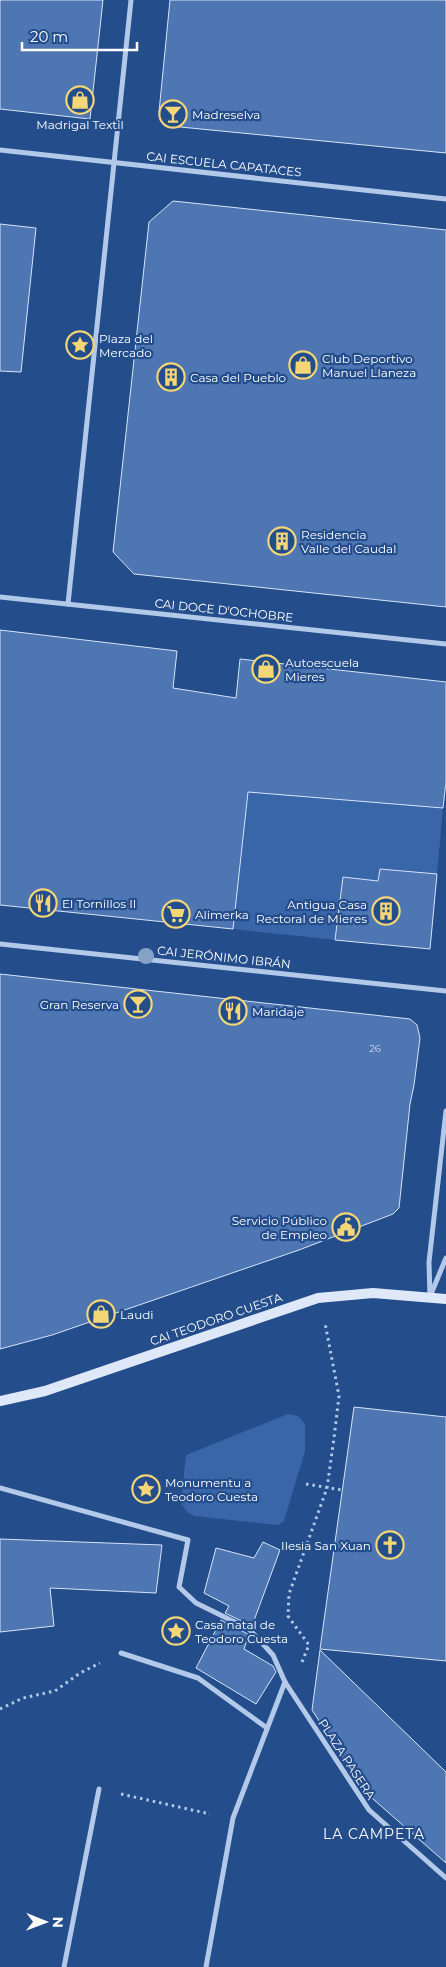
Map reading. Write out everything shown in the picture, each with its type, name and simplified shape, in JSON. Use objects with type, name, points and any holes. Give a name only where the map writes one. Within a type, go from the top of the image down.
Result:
[{"type":"street","points":[[68,604],[131,0]]},
{"type":"street","name":"CAI ESCUELA CAPATACES","points":[[0,150],[446,198]]},
{"type":"street","name":"CAI DOCE D'OCHOBRE","points":[[0,597],[446,644]]},
{"type":"street","name":"CAI JERÓNIMO IBRÁN","points":[[0,944],[446,990]]},
{"type":"street","points":[[430,1297],[429,1262],[446,1111]]},
{"type":"street","points":[[430,1297],[446,1258]]},
{"type":"street","name":"CAI TEODORO CUESTA","points":[[0,1401],[45,1391],[318,1298],[373,1293],[446,1299]]},
{"type":"street","name":"PLAZA PASERA","points":[[0,1488],[188,1540],[179,1587],[196,1603],[249,1629],[273,1655],[285,1682],[368,1810],[446,1878]]},
{"type":"street","points":[[121,1652],[198,1678],[267,1728]]},
{"type":"street","points":[[206,1967],[233,1818],[285,1682]]},
{"type":"street","points":[[64,1967],[99,1789]]},
{"type":"path","points":[[302,1663],[309,1645],[288,1616],[290,1594],[327,1488],[339,1396],[330,1342],[318,1298]]},
{"type":"path","points":[[306,1484],[342,1490]]},
{"type":"path","points":[[0,1709],[22,1698],[54,1692],[80,1673],[121,1652]]},
{"type":"path","points":[[99,1789],[233,1818]]},
{"type":"shaded area","points":[[248,790],[443,808],[437,874],[380,869],[378,881],[343,877],[335,940],[233,929]]},
{"type":"shaded area","points":[[288,1414],[298,1416],[305,1424],[305,1451],[284,1521],[278,1525],[194,1516],[187,1512],[181,1503],[186,1455]]},
{"type":"building","points":[[0,0],[103,0],[90,119],[0,109]]},
{"type":"building","points":[[170,0],[446,0],[446,153],[170,126],[159,112]]},
{"type":"building","points":[[173,201],[446,230],[446,607],[134,574],[113,552],[149,222]]},
{"type":"building","points":[[0,224],[36,228],[21,372],[0,371]]},
{"type":"building","points":[[0,630],[177,651],[173,688],[236,698],[240,659],[446,682],[446,782],[443,808],[248,792],[233,929],[0,905]]},
{"type":"building","name":"Antigua Casa Rectoral de Mieres","points":[[380,869],[437,874],[430,949],[335,940],[343,877],[378,881]]},
{"type":"building","points":[[0,974],[410,1019],[417,1025],[420,1038],[410,1104],[399,1208],[393,1214],[299,1250],[52,1335],[0,1349]]},
{"type":"building","name":"Ilesia San Xuan","points":[[354,1407],[446,1417],[446,1661],[320,1649]]},
{"type":"building","points":[[0,1539],[162,1545],[156,1593],[50,1588],[54,1626],[0,1632]]},
{"type":"building","points":[[263,1542],[280,1550],[252,1626],[225,1613],[229,1606],[204,1593],[216,1548],[254,1558]]},
{"type":"building","points":[[221,1620],[249,1635],[244,1649],[273,1666],[276,1672],[256,1704],[196,1668]]},
{"type":"building","points":[[320,1650],[446,1772],[446,1863],[365,1792],[312,1710]]},
{"type":"place","name":"Madrigal Textil","points":[[80,100]]},
{"type":"place","name":"Madreselva","points":[[173,114]]},
{"type":"place","name":"Plaza del Mercado","points":[[80,345]]},
{"type":"place","name":"Club Deportivo Manuel Llaneza","points":[[303,365]]},
{"type":"place","name":"Casa del Pueblo","points":[[171,377]]},
{"type":"place","name":"Residencia Valle del Caudal","points":[[282,541]]},
{"type":"place","name":"Autoescuela Mieres","points":[[266,669]]},
{"type":"place","name":"El Tornillos II","points":[[43,903]]},
{"type":"place","name":"Antigua Casa Rectoral de Mieres","points":[[386,911]]},
{"type":"place","name":"Alimerka","points":[[176,914]]},
{"type":"place","name":"Gran Reserva","points":[[138,1004]]},
{"type":"place","name":"Maridaje","points":[[233,1011]]},
{"type":"place","name":"Servicio Público de Empleo","points":[[346,1227]]},
{"type":"place","name":"Laudi","points":[[101,1314]]},
{"type":"place","name":"Monumentu a Teodoro Cuesta","points":[[146,1489]]},
{"type":"place","name":"Ilesia San Xuan","points":[[390,1545]]},
{"type":"place","name":"Casa natal de Teodoro Cuesta","points":[[176,1631]]},
{"type":"district","name":"LA CAMPETA","points":[[374,1834]]}]
